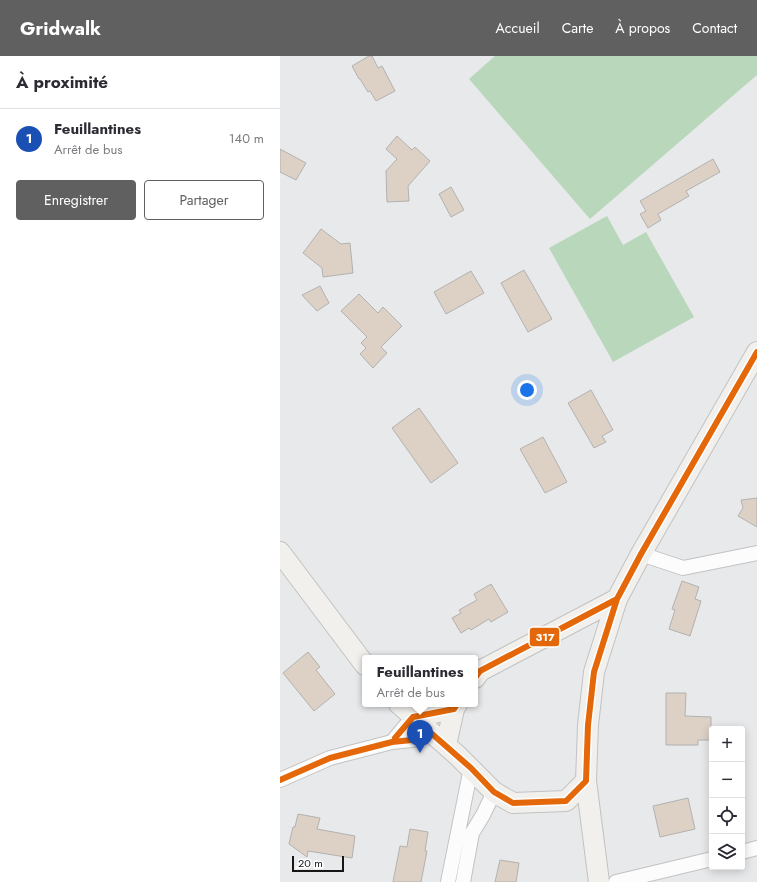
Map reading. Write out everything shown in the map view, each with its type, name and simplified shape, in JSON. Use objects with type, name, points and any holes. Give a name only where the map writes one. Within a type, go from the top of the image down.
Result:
[{"type":"street","points":[[599,882],[586,781],[588,725],[594,672],[604,638],[617,599],[641,554],[757,352]]},
{"type":"street","points":[[280,552],[362,661]]},
{"type":"street","points":[[641,554],[683,568],[757,553]]},
{"type":"street","points":[[478,674],[480,671],[617,599]]},
{"type":"street","points":[[576,621],[604,638]]},
{"type":"street","points":[[406,710],[443,707]]},
{"type":"street","points":[[438,739],[454,707]]},
{"type":"street","points":[[406,710],[471,768],[494,792],[513,803]]},
{"type":"street","points":[[392,742],[406,710]]},
{"type":"street","points":[[280,780],[330,758],[392,742],[438,739]]},
{"type":"street","points":[[448,882],[471,768]]},
{"type":"street","points":[[566,801],[586,781]]},
{"type":"street","points":[[463,882],[472,833],[494,792]]},
{"type":"street","points":[[483,815],[513,803],[566,801],[590,809]]},
{"type":"street","points":[[745,851],[757,848]]},
{"type":"street","points":[[616,882],[709,860]]},
{"type":"green space","points":[[495,56],[757,56],[757,75],[590,219],[469,79]]},
{"type":"green space","points":[[607,216],[623,245],[646,232],[694,317],[613,362],[549,248]]},
{"type":"building","points":[[369,56],[372,56],[378,68],[382,66],[395,91],[376,101],[370,91],[368,92],[359,79],[352,66]]},
{"type":"building","points":[[397,136],[412,150],[415,147],[430,161],[408,186],[409,201],[387,202],[386,171],[397,159],[386,149]]},
{"type":"building","points":[[280,149],[306,163],[296,180],[280,172]]},
{"type":"building","points":[[713,159],[720,172],[686,191],[689,196],[658,214],[661,220],[648,228],[640,214],[646,211],[640,201]]},
{"type":"building","points":[[451,187],[464,210],[451,217],[439,194]]},
{"type":"building","points":[[321,229],[341,244],[350,243],[353,273],[323,277],[322,268],[303,253]]},
{"type":"building","points":[[524,270],[552,319],[528,332],[501,283]]},
{"type":"building","points":[[471,271],[484,293],[446,314],[434,292]]},
{"type":"building","points":[[320,286],[329,303],[317,311],[302,295]]},
{"type":"building","points":[[359,294],[378,313],[383,307],[402,326],[381,347],[387,353],[373,368],[360,354],[366,348],[361,343],[367,337],[341,311]]},
{"type":"building","points":[[591,390],[613,430],[602,436],[606,442],[594,448],[568,403]]},
{"type":"building","points":[[419,408],[458,463],[431,483],[392,428]]},
{"type":"building","points":[[543,437],[567,482],[545,493],[520,449]]},
{"type":"building","points":[[757,498],[757,527],[738,516],[743,508],[741,500]]},
{"type":"building","points":[[682,581],[699,587],[695,599],[701,601],[690,636],[669,629],[675,610],[672,609]]},
{"type":"building","points":[[491,584],[508,612],[491,622],[489,619],[471,630],[469,628],[461,633],[452,618],[461,613],[459,610],[477,600],[474,594]]},
{"type":"building","points":[[308,652],[320,667],[316,670],[335,694],[314,711],[283,673]]},
{"type":"building","points":[[666,693],[686,693],[685,716],[711,717],[711,726],[709,726],[709,740],[698,740],[698,745],[666,745]]},
{"type":"building","points":[[688,798],[695,829],[660,837],[653,806]]},
{"type":"building","points":[[298,814],[320,818],[317,829],[355,836],[352,858],[308,851],[307,857],[289,844]]},
{"type":"building","points":[[410,829],[428,832],[425,851],[427,851],[421,882],[393,882],[400,846],[407,847]]},
{"type":"building","points":[[500,860],[519,863],[516,882],[495,882]]},
{"type":"transit line","name":"317","points":[[280,780],[330,758],[392,742],[412,740],[431,733],[471,768],[494,792],[513,803],[566,801],[586,781],[588,725],[594,672],[617,599],[641,554],[757,352]]},
{"type":"transit line","name":"317","points":[[478,674],[480,671],[617,599]]},
{"type":"transit line","name":"317","points":[[395,738],[413,717],[454,709],[455,707]]},
{"type":"place","name":"Feuillantines","points":[[420,753]]}]
